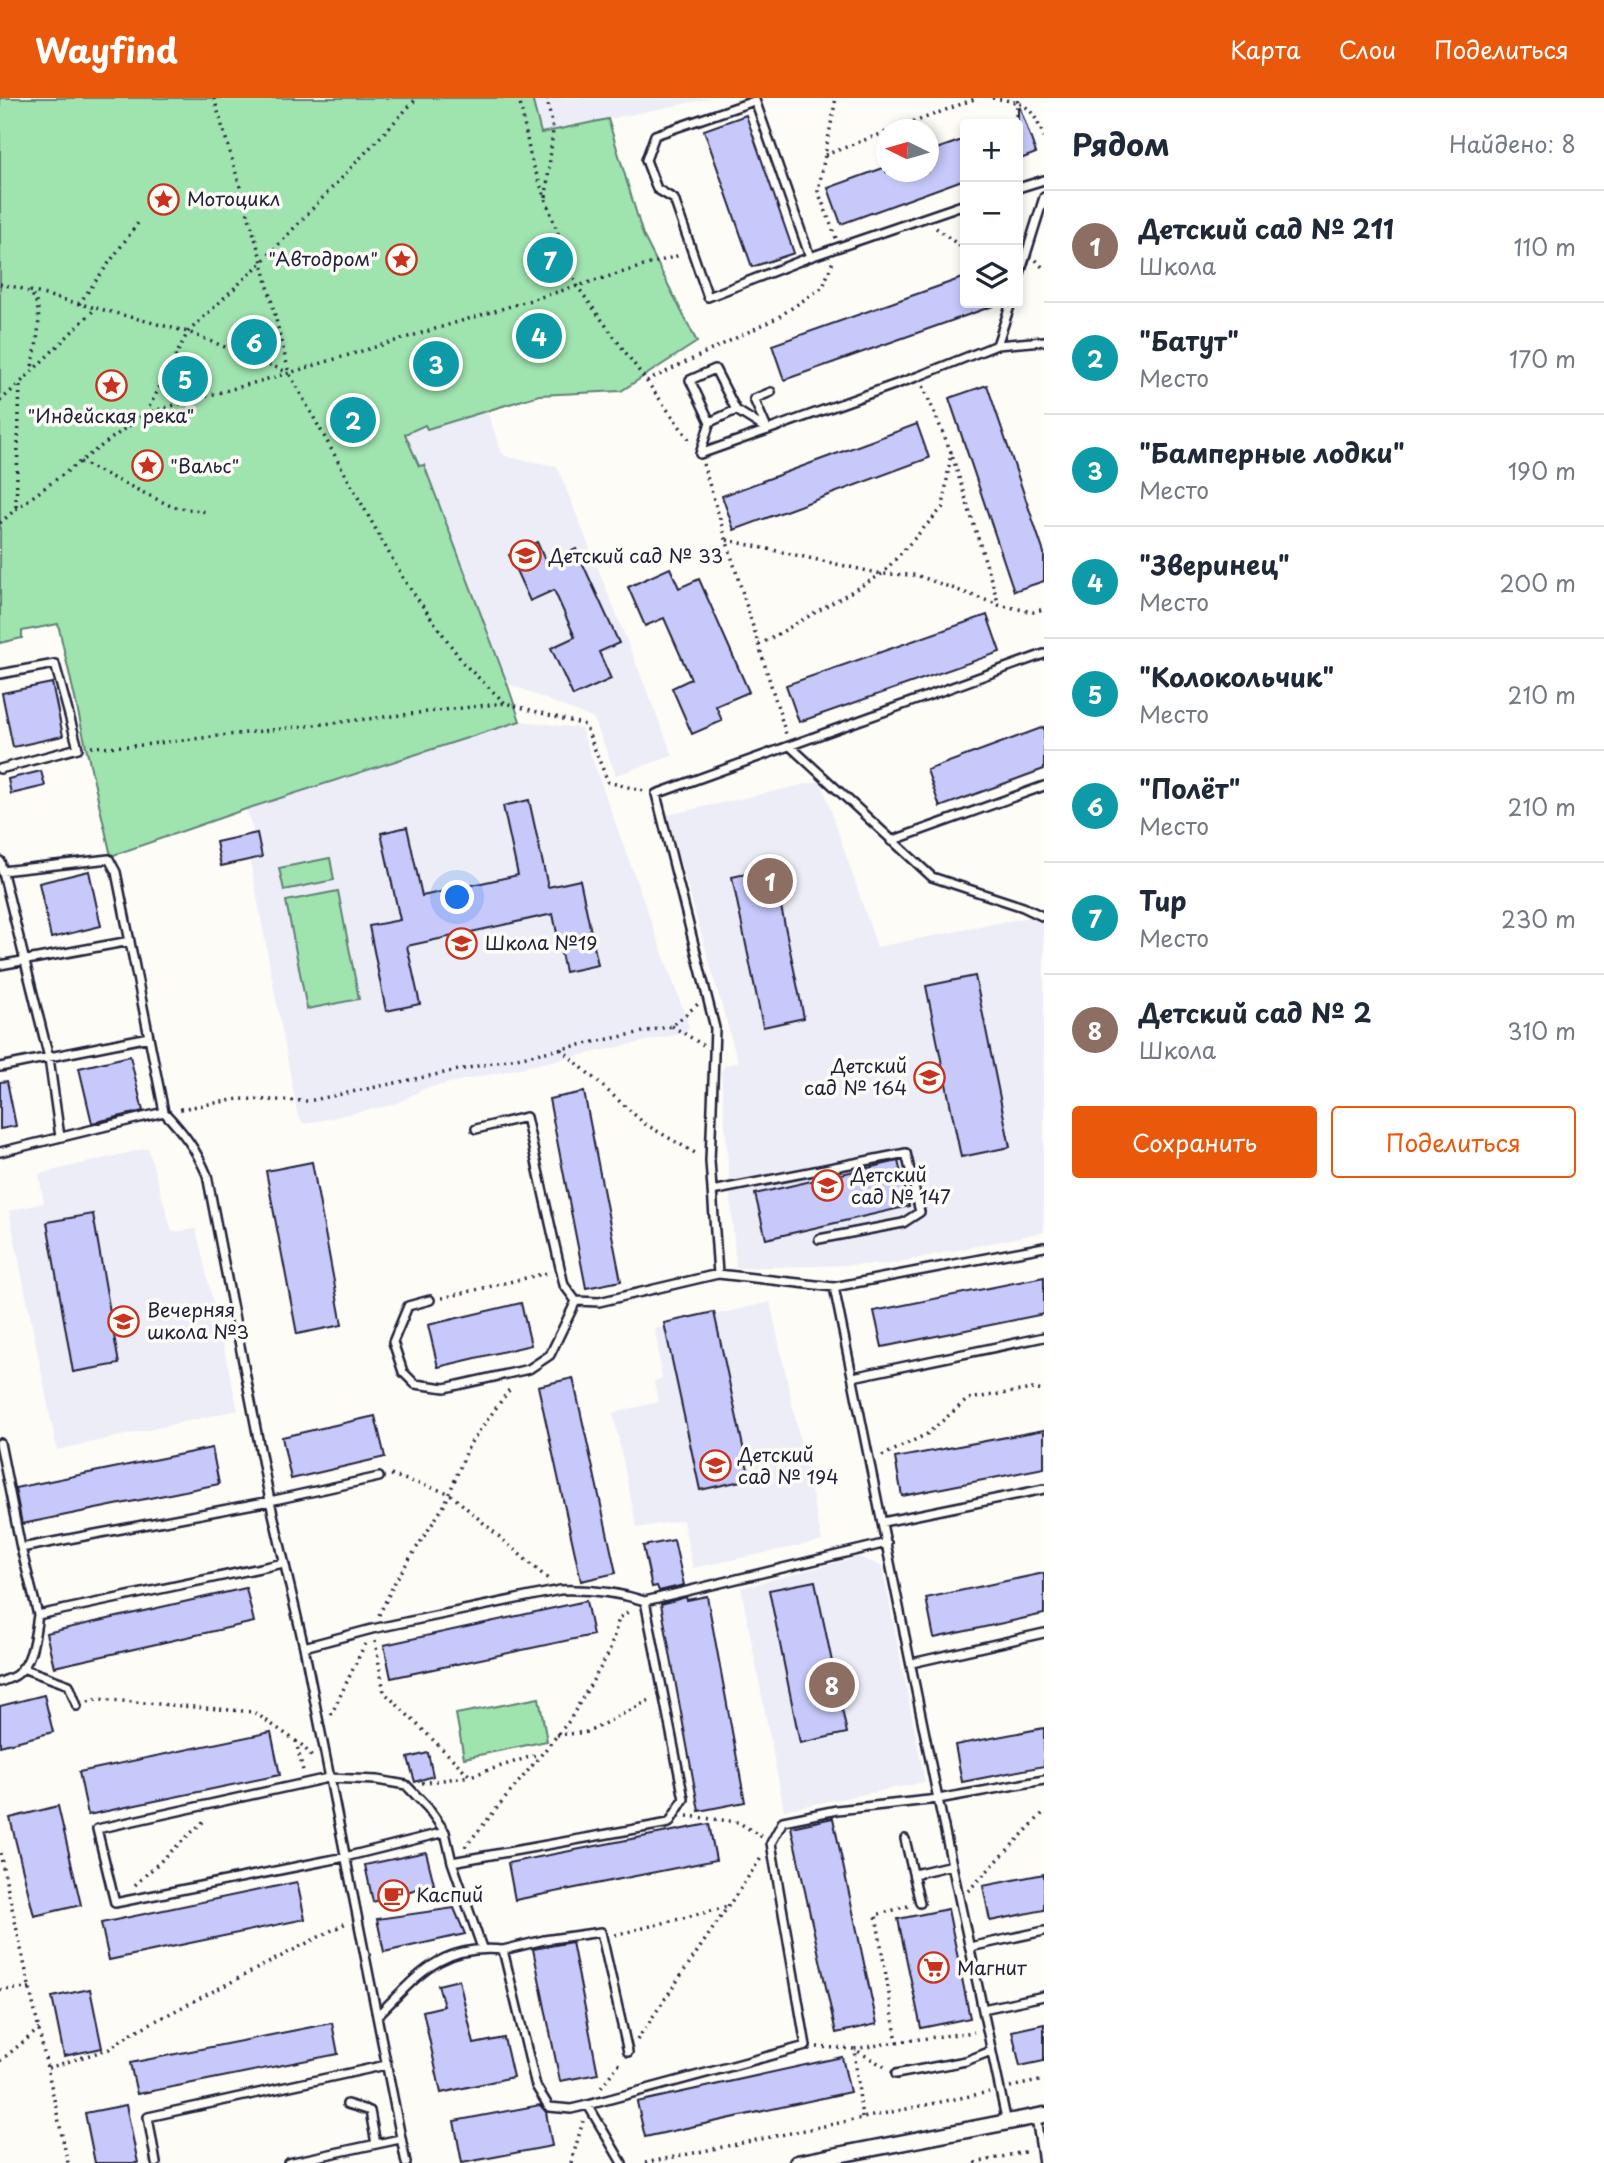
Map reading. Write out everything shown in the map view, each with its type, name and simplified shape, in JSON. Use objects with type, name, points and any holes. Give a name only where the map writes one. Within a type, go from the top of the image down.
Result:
[{"type":"street","points":[[797,2163],[1040,2116]]},
{"type":"lane","points":[[810,257],[756,99],[656,135],[646,160],[657,188],[674,199],[690,252],[708,297],[810,257],[960,205]]},
{"type":"lane","points":[[1023,186],[1044,180]]},
{"type":"lane","points":[[1023,264],[1044,197]]},
{"type":"lane","points":[[997,345],[1009,308]]},
{"type":"lane","points":[[699,454],[919,376],[997,345],[1044,341]]},
{"type":"lane","points":[[699,454],[710,422],[690,380],[715,369],[736,410],[768,430]]},
{"type":"lane","points":[[768,430],[754,399],[771,392]]},
{"type":"lane","points":[[710,422],[736,410]]},
{"type":"lane","points":[[718,1275],[710,1161],[715,1028],[656,794],[1044,654]]},
{"type":"lane","points":[[0,674],[55,664],[78,748],[0,769]]},
{"type":"lane","points":[[790,747],[932,877],[1023,907],[1044,917]]},
{"type":"lane","points":[[891,841],[1044,786]]},
{"type":"lane","points":[[2,871],[109,859],[116,872],[164,1112],[185,1134],[207,1175],[270,1501],[304,1647],[405,2163]]},
{"type":"lane","points":[[0,861],[49,1058],[60,1137]]},
{"type":"lane","points":[[0,965],[130,941]]},
{"type":"lane","points":[[0,1067],[149,1037]]},
{"type":"lane","points":[[0,1152],[164,1112]]},
{"type":"lane","points":[[476,1129],[526,1116],[564,1285],[576,1301]]},
{"type":"lane","points":[[712,1191],[906,1153],[920,1212],[903,1223],[819,1239]]},
{"type":"lane","points":[[576,1301],[599,1301],[718,1275],[834,1287],[1044,1247]]},
{"type":"lane","points":[[834,1287],[1007,2124]]},
{"type":"lane","points":[[430,1300],[408,1306],[393,1342],[403,1372],[415,1384],[446,1388],[523,1370],[550,1355],[576,1301]]},
{"type":"lane","points":[[853,1377],[1044,1337]]},
{"type":"lane","points":[[0,1443],[21,1548],[38,1615],[33,1645],[19,1674],[0,1682]]},
{"type":"lane","points":[[21,1548],[270,1501],[379,1477]]},
{"type":"lane","points":[[883,1522],[1044,1489]]},
{"type":"lane","points":[[304,1647],[372,1629],[561,1590],[592,1589],[617,1592],[645,1601],[887,1543]]},
{"type":"lane","points":[[38,1615],[284,1563]]},
{"type":"lane","points":[[452,1862],[669,1823],[684,1799],[645,1601]]},
{"type":"lane","points":[[912,1663],[1044,1633]]},
{"type":"lane","points":[[22,1668],[69,1685],[77,1706]]},
{"type":"lane","points":[[445,1832],[345,1857],[115,1903],[97,1829],[328,1778],[377,1780],[406,1785],[428,1808],[445,1832],[452,1862],[482,1948]]},
{"type":"lane","points":[[503,1950],[536,2086],[549,2107],[571,2109],[588,2105],[806,2046],[771,1843],[783,1821],[837,1810],[938,1798],[1044,1780]]},
{"type":"lane","points":[[905,1839],[920,1903]]},
{"type":"lane","points":[[914,1874],[952,1865]]},
{"type":"lane","points":[[970,1947],[1044,1931]]},
{"type":"lane","points":[[377,2016],[426,1968],[462,1950],[503,1950],[544,1940],[601,1932],[628,2052]]},
{"type":"lane","points":[[983,2010],[1044,1996]]},
{"type":"lane","points":[[896,2074],[966,2061],[991,2052]]},
{"type":"lane","points":[[156,2163],[148,2117],[386,2065]]},
{"type":"lane","points":[[347,2104],[370,2111],[376,2144]]},
{"type":"lane","points":[[588,2105],[622,2163]]},
{"type":"lane","points":[[1040,2116],[1043,2163]]},
{"type":"lane","points":[[288,2163],[400,2139]]},
{"type":"path","points":[[214,98],[262,262],[289,373],[404,580],[464,664],[505,703]]},
{"type":"path","points":[[146,413],[188,332],[262,262],[417,98]]},
{"type":"path","points":[[519,98],[531,159],[577,286],[699,454],[790,747]]},
{"type":"path","points":[[546,199],[553,130],[547,98]]},
{"type":"path","points":[[922,119],[977,98]]},
{"type":"path","points":[[992,98],[1018,100],[1034,113],[1044,137]]},
{"type":"path","points":[[1016,117],[1018,100]]},
{"type":"path","points":[[825,155],[876,136]]},
{"type":"path","points":[[921,217],[960,246]]},
{"type":"path","points":[[79,304],[138,223]]},
{"type":"path","points":[[0,523],[146,413],[289,373],[690,252]]},
{"type":"path","points":[[0,284],[188,332],[289,373]]},
{"type":"path","points":[[29,291],[36,300],[39,335],[30,373]]},
{"type":"path","points":[[0,401],[96,308]]},
{"type":"path","points":[[919,376],[951,452],[999,605]]},
{"type":"path","points":[[16,509],[20,383]]},
{"type":"path","points":[[759,645],[882,574],[943,506],[951,452]]},
{"type":"path","points":[[80,462],[173,507],[207,512]]},
{"type":"path","points":[[726,539],[882,574],[916,575],[999,605],[1032,612],[1044,609]]},
{"type":"path","points":[[78,748],[133,746],[505,703],[585,725],[608,782],[656,794]]},
{"type":"path","points":[[164,1112],[239,1099],[308,1101],[672,1026],[708,996]]},
{"type":"path","points":[[672,1026],[715,1053]]},
{"type":"path","points":[[561,1049],[645,1124],[710,1161]]},
{"type":"path","points":[[430,1300],[560,1270]]},
{"type":"path","points":[[321,1736],[396,1580],[445,1504],[469,1445],[523,1370]]},
{"type":"path","points":[[870,1461],[927,1434],[968,1399],[1032,1389],[1044,1391]]},
{"type":"path","points":[[379,1477],[391,1475],[449,1493],[561,1590]]},
{"type":"path","points":[[452,1862],[569,1721],[609,1653],[619,1618],[645,1601]]},
{"type":"path","points":[[372,1629],[384,1692],[470,1776]]},
{"type":"path","points":[[557,1735],[588,1732],[663,1693]]},
{"type":"path","points":[[77,1706],[98,1699],[254,1712],[303,1746],[328,1778]]},
{"type":"path","points":[[296,1741],[306,1783]]},
{"type":"path","points":[[406,1785],[470,1776],[542,1753]]},
{"type":"path","points":[[960,1900],[1044,1812]]},
{"type":"path","points":[[571,2163],[588,2105],[628,2052],[771,1843],[738,1822],[674,1814]]},
{"type":"path","points":[[135,1885],[205,1819]]},
{"type":"path","points":[[0,1853],[68,2163]]},
{"type":"path","points":[[897,2042],[876,1915],[920,1903]]},
{"type":"path","points":[[603,1938],[728,1907]]},
{"type":"path","points":[[48,2067],[108,2049],[130,2034],[357,1918]]},
{"type":"path","points":[[0,1990],[30,1988]]},
{"type":"path","points":[[0,2061],[39,2029]]},
{"type":"path","points":[[806,2046],[854,2049],[987,2030]]},
{"type":"path","points":[[854,2049],[896,2074]]},
{"type":"path","points":[[854,2049],[862,2118]]},
{"type":"path","points":[[645,2163],[1044,2080]]},
{"type":"path","points":[[975,2163],[1040,2148]]},
{"type":"shaded area","points":[[532,98],[713,98],[541,133]]},
{"type":"shaded area","name":"Детский сад № 33","points":[[487,410],[501,452],[507,457],[557,466],[673,756],[616,775],[594,719],[507,683],[424,466],[419,467],[405,434],[425,425],[427,429]]},
{"type":"shaded area","name":"Школа №19","points":[[520,721],[581,728],[689,1026],[685,1033],[426,1088],[395,1104],[304,1124],[298,1116],[250,860],[262,857],[246,809]]},
{"type":"shaded area","points":[[821,781],[877,947],[1029,917],[1044,924],[1044,1232],[890,1264],[736,1268],[721,1072],[725,1065],[738,1062],[667,815]]},
{"type":"shaded area","name":"Вечерняя школа №3","points":[[148,1148],[172,1232],[196,1229],[238,1410],[57,1450],[9,1211],[44,1203],[39,1174]]},
{"type":"shaded area","name":"Детский сад № 194","points":[[770,1302],[822,1541],[693,1568],[683,1520],[637,1528],[613,1413],[658,1402],[654,1381],[662,1378],[655,1329]]},
{"type":"shaded area","points":[[858,1557],[882,1566],[925,1782],[784,1810],[741,1588]]},
{"type":"green space","points":[[0,98],[532,98],[541,133],[608,119],[643,235],[697,342],[621,391],[539,395],[427,429],[425,425],[405,434],[419,466],[424,465],[520,721],[246,809],[111,856],[58,624],[22,631],[22,638],[0,643]]},
{"type":"green space","points":[[330,858],[334,880],[284,890],[279,868]]},
{"type":"green space","points":[[338,891],[359,999],[307,1009],[286,901]]},
{"type":"green space","points":[[539,1698],[547,1741],[464,1758],[456,1714]]},
{"type":"building","points":[[1020,108],[1036,153],[1023,158],[1023,119],[1018,119]]},
{"type":"building","points":[[746,115],[794,253],[752,267],[704,130]]},
{"type":"building","points":[[960,141],[960,181],[841,224],[828,188],[876,171],[876,182],[939,182],[939,148]]},
{"type":"building","points":[[960,279],[960,308],[988,308],[784,380],[772,345]]},
{"type":"building","points":[[987,385],[1044,553],[1044,581],[1014,591],[949,398]]},
{"type":"building","points":[[917,424],[929,458],[734,530],[722,496]]},
{"type":"building","points":[[537,542],[546,563],[576,549],[619,643],[599,652],[611,679],[573,696],[551,648],[575,637],[554,590],[530,601],[509,555]]},
{"type":"building","points":[[670,568],[679,588],[699,579],[749,692],[716,706],[722,721],[692,734],[672,688],[691,679],[664,618],[645,626],[628,587]]},
{"type":"building","points":[[987,615],[1000,652],[799,722],[786,685]]},
{"type":"building","points":[[52,683],[63,736],[13,747],[2,693]]},
{"type":"building","points":[[1044,727],[1044,769],[940,807],[927,770]]},
{"type":"building","points":[[41,771],[45,786],[11,794],[8,779]]},
{"type":"building","points":[[529,800],[548,887],[580,880],[598,965],[565,972],[553,914],[407,946],[420,1004],[386,1011],[369,926],[400,920],[381,833],[407,827],[422,896],[518,875],[503,806]]},
{"type":"building","points":[[257,833],[262,857],[221,866],[216,842]]},
{"type":"building","points":[[773,868],[804,1018],[763,1027],[732,877]]},
{"type":"building","points":[[89,871],[101,926],[51,938],[39,883]]},
{"type":"building","points":[[975,976],[1010,1147],[961,1157],[926,986]]},
{"type":"building","points":[[130,1056],[143,1111],[92,1123],[79,1068]]},
{"type":"building","points":[[7,1081],[16,1126],[0,1129],[0,1082]]},
{"type":"building","points":[[584,1092],[621,1281],[586,1288],[549,1099]]},
{"type":"building","points":[[898,1161],[909,1206],[766,1239],[755,1194]]},
{"type":"building","points":[[312,1162],[342,1325],[297,1334],[266,1171]]},
{"type":"building","points":[[93,1214],[119,1364],[73,1372],[47,1222]]},
{"type":"building","points":[[1044,1277],[1044,1314],[882,1347],[874,1311]]},
{"type":"building","points":[[521,1303],[531,1345],[438,1367],[428,1325]]},
{"type":"building","points":[[714,1312],[750,1479],[700,1490],[664,1323]]},
{"type":"building","points":[[573,1378],[616,1573],[581,1581],[538,1386]]},
{"type":"building","points":[[375,1416],[385,1457],[291,1479],[282,1437]]},
{"type":"building","points":[[1044,1430],[1044,1468],[902,1496],[895,1458]]},
{"type":"building","points":[[212,1448],[219,1484],[22,1524],[15,1488]]},
{"type":"building","points":[[674,1540],[684,1585],[659,1591],[657,1586],[652,1587],[643,1546]]},
{"type":"building","points":[[1044,1573],[1044,1614],[934,1638],[926,1598]]},
{"type":"building","points":[[815,1581],[847,1733],[800,1743],[769,1590]]},
{"type":"building","points":[[246,1588],[254,1622],[54,1667],[46,1633]]},
{"type":"building","points":[[707,1596],[745,1802],[699,1811],[661,1604],[686,1597],[687,1600]]},
{"type":"building","points":[[586,1601],[593,1635],[391,1678],[384,1645]]},
{"type":"building","points":[[44,1695],[53,1732],[0,1746],[0,1706]]},
{"type":"building","points":[[1044,1728],[1044,1766],[962,1782],[955,1745]]},
{"type":"building","points":[[271,1732],[280,1775],[88,1815],[79,1772]]},
{"type":"building","points":[[428,1753],[433,1776],[415,1782],[408,1758]]},
{"type":"building","points":[[58,1806],[81,1905],[34,1916],[10,1818]]},
{"type":"building","points":[[833,1818],[877,2024],[836,2033],[791,1827]]},
{"type":"building","points":[[709,1824],[716,1860],[515,1900],[508,1863]]},
{"type":"building","points":[[426,1852],[434,1884],[373,1902],[365,1865]]},
{"type":"building","points":[[1044,1874],[1044,1910],[990,1921],[983,1886]]},
{"type":"building","points":[[297,1882],[305,1919],[109,1960],[101,1923]]},
{"type":"building","points":[[454,1908],[465,1934],[384,1952],[377,1919]]},
{"type":"building","points":[[948,1909],[970,2018],[921,2028],[898,1919]]},
{"type":"building","points":[[572,1942],[598,2074],[560,2081],[533,1949]]},
{"type":"building","points":[[459,1980],[474,2044],[504,2038],[513,2077],[441,2093],[423,2011],[444,2006],[438,1985]]},
{"type":"building","points":[[90,1989],[102,2048],[64,2056],[52,1997]]},
{"type":"building","points":[[332,2023],[338,2054],[137,2094],[130,2063]]},
{"type":"building","points":[[1044,2024],[1044,2061],[1020,2066],[1012,2031]]},
{"type":"building","points":[[842,2057],[850,2092],[645,2137],[637,2102]]},
{"type":"building","points":[[126,2105],[138,2163],[95,2163],[85,2113]]},
{"type":"building","points":[[540,2105],[546,2112],[552,2146],[462,2163],[454,2121]]},
{"type":"place","name":"Мотоцикл","points":[[164,199]]},
{"type":"place","name":"\"Автодром\"","points":[[401,259]]},
{"type":"place","name":"Тир","points":[[550,260]]},
{"type":"place","name":"\"Зверинец\"","points":[[539,336]]},
{"type":"place","name":"\"Полёт\"","points":[[254,342]]},
{"type":"place","name":"\"Бамперные лодки\"","points":[[436,364]]},
{"type":"place","name":"\"Колокольчик\"","points":[[185,379]]},
{"type":"place","name":"\"Индейская река\"","points":[[111,385]]},
{"type":"place","name":"\"Батут\"","points":[[353,420]]},
{"type":"place","name":"\"Вальс\"","points":[[147,466]]},
{"type":"place","name":"Детский сад № 33","points":[[526,556]]},
{"type":"place","name":"Детский сад № 211","points":[[770,881]]},
{"type":"place","name":"Школа №19","points":[[462,943]]},
{"type":"place","name":"Детский сад № 164","points":[[930,1077]]},
{"type":"place","name":"Детский сад № 147","points":[[828,1186]]},
{"type":"place","name":"Вечерняя школа №3","points":[[124,1321]]},
{"type":"place","name":"Детский сад № 194","points":[[715,1466]]},
{"type":"place","name":"Детский сад № 2","points":[[832,1685]]},
{"type":"place","name":"Каспий","points":[[393,1895]]},
{"type":"place","name":"Магнит","points":[[934,1968]]}]
